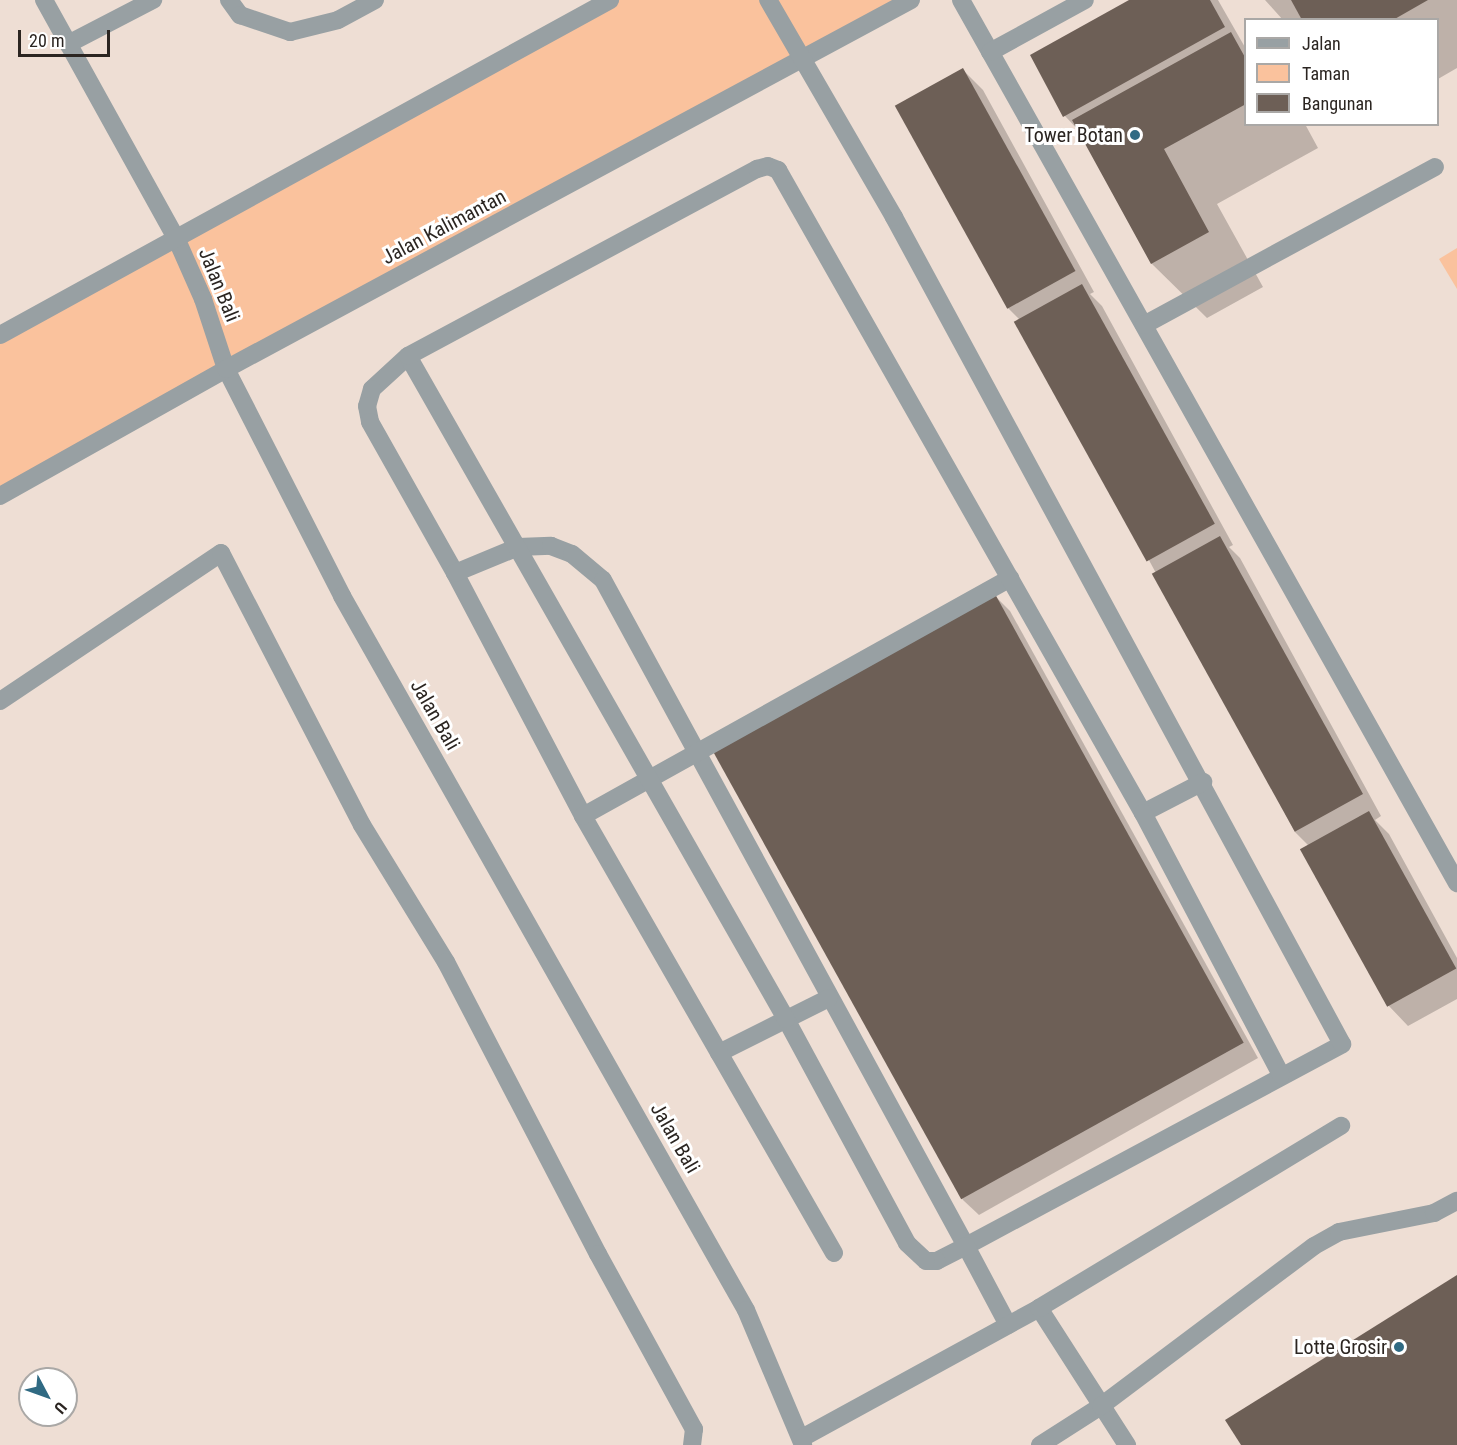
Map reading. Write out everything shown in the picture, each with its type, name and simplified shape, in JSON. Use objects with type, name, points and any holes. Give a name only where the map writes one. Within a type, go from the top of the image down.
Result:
[{"type":"street","name":"Jalan Bali","points":[[44,0],[176,238],[203,299],[226,369],[342,596],[746,1310],[802,1442]]},
{"type":"street","points":[[68,44],[153,0]]},
{"type":"street","points":[[229,0],[240,15],[290,32],[338,20],[375,0]]},
{"type":"street","points":[[0,335],[610,0]]},
{"type":"street","points":[[408,356],[650,777],[915,1254],[937,1261],[1342,1044],[1203,782],[894,217],[768,0]]},
{"type":"street","name":"Jalan Kalimantan","points":[[0,496],[226,369],[911,0]]},
{"type":"street","points":[[961,0],[1457,883]]},
{"type":"street","points":[[990,52],[1085,0]]},
{"type":"street","points":[[834,1253],[583,816],[455,573],[370,422],[367,406],[372,389],[408,356],[768,166],[786,178],[1143,813],[1281,1075]]},
{"type":"street","points":[[1144,325],[1435,167]]},
{"type":"street","points":[[455,573],[518,547],[551,546],[572,554],[603,580],[698,750],[829,998],[1008,1324]]},
{"type":"street","points":[[0,700],[221,553],[362,825],[446,962],[597,1254],[694,1429],[692,1445]]},
{"type":"street","points":[[583,816],[1010,578]]},
{"type":"street","points":[[1143,813],[1203,782]]},
{"type":"street","points":[[719,1053],[829,998]]},
{"type":"street","points":[[802,1442],[1039,1308],[1341,1126]]},
{"type":"street","points":[[1040,1445],[1101,1406],[1314,1246],[1362,1225],[1413,1219],[1457,1201]]},
{"type":"street","points":[[1039,1308],[1127,1445]]},
{"type":"green space","points":[[610,0],[911,0],[0,495],[0,335]]},
{"type":"green space","points":[[1457,248],[1457,289],[1439,259]]},
{"type":"building","points":[[1129,0],[1210,0],[1225,27],[1063,117],[1030,55]]},
{"type":"building","points":[[1291,0],[1428,0],[1396,18],[1301,18]]},
{"type":"building","name":"Tower Botan","points":[[1231,32],[1244,55],[1244,105],[1164,149],[1209,232],[1151,264],[1072,120]]},
{"type":"building","points":[[963,68],[1075,271],[1007,309],[895,106]]},
{"type":"building","points":[[1082,284],[1215,524],[1147,561],[1014,322]]},
{"type":"building","points":[[1220,536],[1363,794],[1295,832],[1152,574]]},
{"type":"building","points":[[995,594],[1244,1043],[961,1199],[712,751]]},
{"type":"building","points":[[1369,811],[1456,968],[1387,1007],[1300,849]]},
{"type":"building","name":"Lotte Grosir","points":[[1457,1275],[1457,1445],[1241,1445],[1225,1420]]},
{"type":"place","name":"Tower Botan","points":[[1135,135]]},
{"type":"place","name":"Lotte Grosir","points":[[1399,1347]]}]
